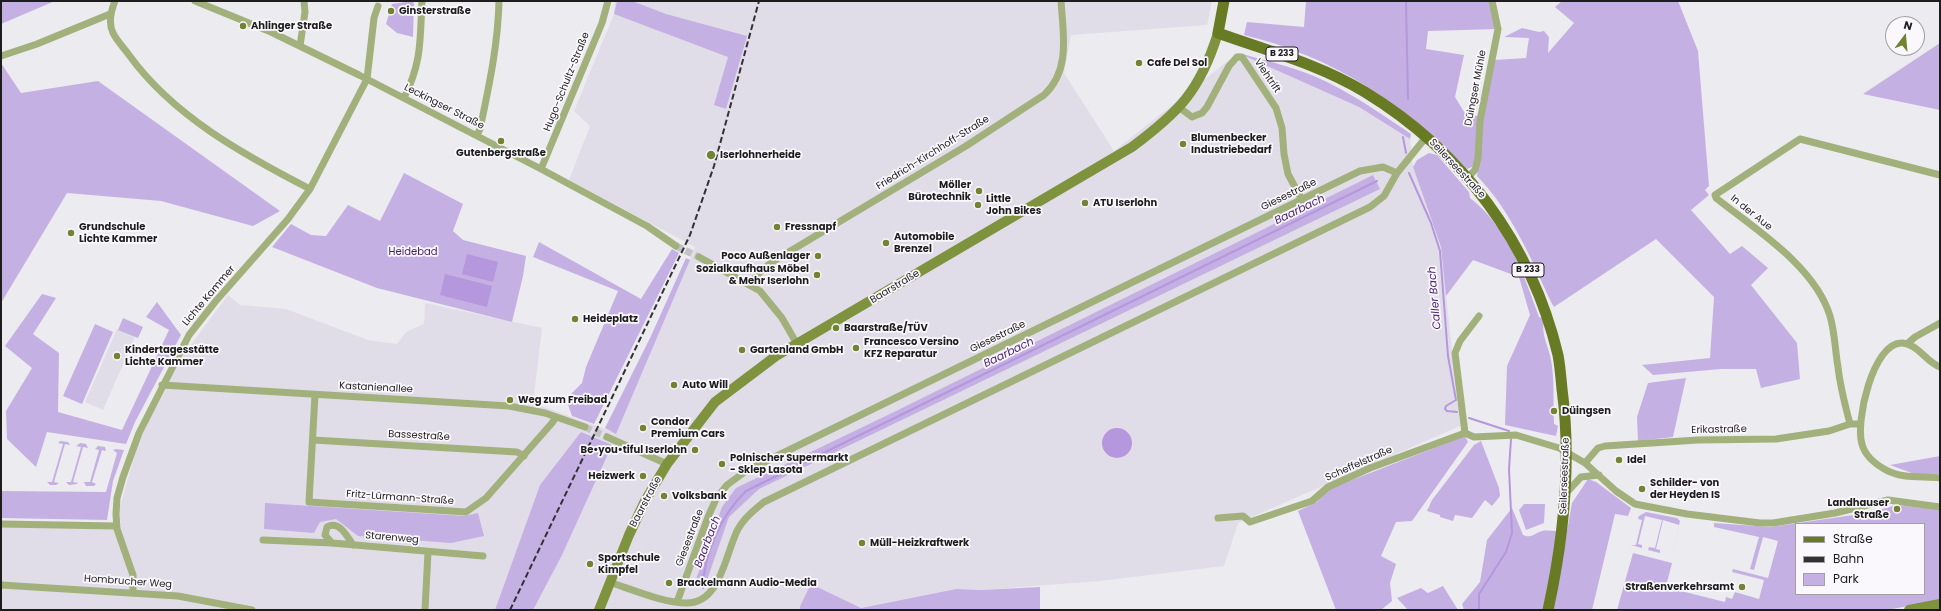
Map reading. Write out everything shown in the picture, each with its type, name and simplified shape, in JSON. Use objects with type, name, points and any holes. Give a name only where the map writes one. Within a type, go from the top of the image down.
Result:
[{"type":"main road","name":"Baarstraße","points":[[599,610],[609,582],[637,517],[667,464],[715,402],[758,368],[1107,163],[1152,132],[1180,108],[1200,79],[1218,33],[1224,1]]},
{"type":"main road","name":"Seilerseestraße","points":[[1218,33],[1282,54],[1337,78],[1375,98],[1427,136],[1468,177],[1486,199],[1514,242],[1540,296],[1558,357],[1565,410],[1568,453],[1566,493],[1562,535],[1548,610]]},
{"type":"main road","points":[[1909,610],[1940,604]]},
{"type":"street","points":[[115,1],[110,14],[112,32],[137,66],[163,95],[236,148],[267,168],[310,189]]},
{"type":"street","name":"Leckingser Straße","points":[[195,1],[300,46],[477,135],[647,226],[676,246]]},
{"type":"street","points":[[300,46],[305,12],[304,1]]},
{"type":"street","points":[[404,98],[414,79],[419,56],[422,1]]},
{"type":"street","points":[[477,135],[480,129],[493,69],[498,27],[499,1]]},
{"type":"street","name":"Hugo-Schultz-Straße","points":[[541,169],[599,30],[608,1]]},
{"type":"street","name":"Friedrich-Kirchhoff-Straße","points":[[750,284],[760,272],[772,262],[962,148],[1044,95],[1052,88],[1062,66],[1064,46],[1061,1]]},
{"type":"street","name":"Düingser Mühle","points":[[1468,177],[1475,170],[1478,158],[1480,121],[1498,29],[1492,1]]},
{"type":"street","points":[[367,79],[374,18],[378,6]]},
{"type":"street","points":[[1,56],[37,44],[110,14]]},
{"type":"street","name":"Viehtrift","points":[[1180,108],[1192,117],[1202,113],[1229,66],[1237,57],[1242,57],[1276,108],[1282,128],[1284,154],[1288,174],[1302,200]]},
{"type":"street","name":"Lichte Kammer","points":[[133,593],[133,575],[116,526],[117,498],[139,433],[162,385],[189,335],[215,302],[288,219],[310,189],[367,79]]},
{"type":"street","points":[[609,582],[677,602],[698,602],[712,592],[738,530],[754,510],[764,502],[1370,207],[1384,196],[1397,172],[1427,136]]},
{"type":"street","name":"In der Aue","points":[[1850,424],[1840,383],[1833,326],[1825,302],[1811,282],[1791,259],[1716,198],[1715,195],[1800,139],[1940,175]]},
{"type":"street","name":"Giesestraße","points":[[677,602],[716,499],[727,485],[746,471],[1360,171],[1383,167],[1397,172]]},
{"type":"street","points":[[699,257],[750,284],[768,299],[797,344]]},
{"type":"street","points":[[1479,316],[1460,341],[1455,353],[1465,433],[1474,438],[1516,435],[1568,453],[1585,463],[1625,498],[1635,504],[1648,508],[1687,514],[1760,523],[1808,518],[1888,500],[1940,507]]},
{"type":"street","points":[[1907,344],[1915,337],[1940,323]]},
{"type":"street","points":[[1940,367],[1916,348],[1907,344],[1894,345],[1880,358],[1864,403],[1860,424],[1862,445],[1867,455],[1876,464],[1887,471],[1904,476],[1940,478]]},
{"type":"street","name":"Kastanienallee","points":[[162,385],[509,406],[546,413],[585,427]]},
{"type":"street","name":"Fritz-Lürmann-Straße","points":[[315,395],[309,502],[466,512],[486,498],[524,456],[556,417]]},
{"type":"street","name":"Erikastraße","points":[[1585,463],[1598,448],[1605,446],[1698,440],[1776,439],[1830,432],[1850,424],[1860,424]]},
{"type":"street","name":"Scheffelstraße","points":[[1218,518],[1243,516],[1250,522],[1312,501],[1328,487],[1370,468],[1465,433]]},
{"type":"street","points":[[607,437],[667,464]]},
{"type":"street","name":"Bassestraße","points":[[313,440],[517,452],[524,456]]},
{"type":"street","points":[[1566,493],[1581,477],[1599,475]]},
{"type":"street","points":[[1,524],[116,526]]},
{"type":"street","name":"Starenweg","points":[[332,543],[325,535],[327,527],[331,525],[341,528],[353,545]]},
{"type":"street","name":"Starenweg","points":[[263,540],[273,539],[332,543],[483,556]]},
{"type":"street","name":"Starenweg","points":[[425,610],[428,552]]},
{"type":"street","name":"Hombrucher Weg","points":[[1,585],[192,598],[234,608],[252,610]]},
{"type":"shaded area","points":[[615,1],[1212,1],[1207,25],[1071,35],[1064,73],[1114,151],[1238,53],[1359,107],[1410,139],[1413,167],[1441,247],[1460,426],[1238,523],[1224,566],[1100,581],[981,590],[956,589],[860,608],[811,584],[800,606],[800,610],[1,610],[1,521],[89,529],[121,523],[119,510],[141,434],[164,393],[176,365],[228,295],[240,305],[286,309],[368,340],[397,344],[406,332],[424,324],[425,303],[542,328],[533,403],[616,433],[695,247],[569,180],[590,126],[574,111],[614,14]]},
{"type":"shaded area","points":[[467,254],[498,262],[493,282],[462,274]]},
{"type":"shaded area","points":[[445,274],[492,286],[487,307],[440,295]]},
{"type":"shaded area","points":[[117,329],[135,337],[103,410],[85,402]]},
{"type":"shaded area","points":[[1117,428],[1128,432],[1132,443],[1128,454],[1117,458],[1106,454],[1102,443],[1106,432]]},
{"type":"green space","points":[[1,1],[55,1],[1,24]]},
{"type":"green space","points":[[413,1],[413,37],[397,33],[386,24],[392,4]]},
{"type":"green space","points":[[617,1],[632,1],[666,14],[747,36],[726,109],[714,105],[728,57],[614,14]]},
{"type":"green space","points":[[1306,1],[1492,1],[1498,29],[1428,31],[1426,49],[1464,55],[1455,97],[1466,115],[1479,116],[1476,157],[1472,167],[1467,169],[1418,123],[1392,103],[1365,86],[1308,56],[1277,44],[1244,35],[1247,22],[1304,27]]},
{"type":"green space","points":[[1562,1],[1678,1],[1698,51],[1709,186],[1705,190],[1709,195],[1691,210],[1730,254],[1742,246],[1768,268],[1751,285],[1797,343],[1800,379],[1761,388],[1756,369],[1721,369],[1653,375],[1642,365],[1710,358],[1714,297],[1656,239],[1554,307],[1528,252],[1510,220],[1500,204],[1477,176],[1480,158],[1479,133],[1494,60],[1526,58],[1529,38],[1504,37],[1522,28],[1539,32],[1544,31],[1549,37],[1548,53],[1574,23],[1555,7]]},
{"type":"green space","points":[[1940,43],[1940,110],[1863,94],[1920,56],[1925,56],[1925,53]]},
{"type":"green space","points":[[1238,53],[1296,69],[1340,88],[1411,134],[1410,139],[1359,107]]},
{"type":"green space","points":[[1,63],[21,93],[98,81],[280,211],[253,226],[161,201],[67,193],[1,303]]},
{"type":"green space","points":[[1429,153],[1437,155],[1469,192],[1470,198],[1483,209],[1494,222],[1513,252],[1539,317],[1545,319],[1543,327],[1553,372],[1554,424],[1558,426],[1556,436],[1505,425],[1507,366],[1530,315],[1519,277],[1473,260],[1446,296],[1441,247],[1413,167],[1417,160]]},
{"type":"green space","name":"Heidebad","points":[[404,173],[463,204],[453,231],[463,240],[526,256],[523,276],[512,322],[377,288],[272,247],[291,224],[311,235],[326,236],[348,205],[380,221]]},
{"type":"green space","points":[[1373,175],[1380,189],[759,489],[729,517],[706,583],[695,582],[722,507],[736,488],[898,410]]},
{"type":"green space","points":[[539,242],[641,299],[672,249],[679,253],[594,424],[572,416],[566,399],[582,383],[586,367],[618,291],[533,257]]},
{"type":"green space","points":[[686,258],[690,260],[616,434],[605,428],[651,336]]},
{"type":"green space","points":[[42,294],[56,298],[33,334],[59,353],[58,412],[122,430],[169,330],[146,317],[157,302],[181,335],[135,422],[126,444],[47,432],[36,467],[7,439],[6,411],[32,368],[5,346]]},
{"type":"green space","points":[[123,318],[143,327],[138,338],[118,330]]},
{"type":"green space","points":[[95,324],[113,332],[82,404],[63,396]]},
{"type":"green space","points":[[1686,378],[1673,437],[1638,441],[1637,417],[1648,383]]},
{"type":"green space","points":[[581,432],[612,445],[562,555],[533,610],[495,610],[540,485]]},
{"type":"green space","points":[[1465,436],[1468,442],[1412,521],[1396,522],[1381,556],[1396,564],[1390,583],[1392,601],[1381,610],[1336,610],[1298,511],[1317,502],[1329,489]]},
{"type":"green space","points":[[60,441],[68,442],[70,445],[65,444],[54,482],[59,483],[56,485],[50,485],[47,482],[52,482],[63,444],[58,443]]},
{"type":"green space","points":[[1481,441],[1499,488],[1500,496],[1492,506],[1485,500],[1472,518],[1455,515],[1453,521],[1427,511],[1432,500],[1474,445]]},
{"type":"green space","points":[[80,443],[86,444],[88,448],[83,447],[73,482],[78,483],[69,485],[66,482],[71,482],[81,447],[76,446]]},
{"type":"green space","points":[[98,446],[105,447],[106,451],[102,450],[92,482],[96,484],[94,486],[86,486],[84,482],[90,482],[99,450],[95,449]]},
{"type":"green space","points":[[113,450],[124,450],[113,481],[107,520],[1,518],[1,491],[106,492],[117,453]]},
{"type":"green space","points":[[1940,456],[1940,474],[1920,476],[1890,465]]},
{"type":"green space","points":[[1588,479],[1596,482],[1631,508],[1628,516],[1615,514],[1592,610],[1553,610],[1572,503]]},
{"type":"green space","points":[[265,503],[464,516],[478,513],[484,536],[451,543],[358,536],[336,519],[320,522],[314,533],[264,529]]},
{"type":"green space","points":[[1524,504],[1545,504],[1544,523],[1526,530],[1519,510]]},
{"type":"green space","points":[[1897,505],[1940,510],[1940,600],[1887,610],[1617,610],[1633,553],[1672,563],[1665,590],[1672,592],[1677,590],[1725,602],[1726,597],[1732,599],[1735,592],[1759,599],[1764,580],[1732,572],[1733,569],[1768,578],[1778,541],[1763,537],[1754,570],[1750,569],[1759,537],[1714,527],[1714,523],[1770,527],[1795,523],[1795,595],[1925,595],[1925,523],[1798,523],[1867,513]]},
{"type":"green space","points":[[1512,508],[1523,535],[1533,535],[1542,531],[1556,531],[1556,547],[1543,610],[1464,610],[1462,604],[1480,582],[1487,540]]},
{"type":"green space","points":[[1646,512],[1677,518],[1680,521],[1672,556],[1679,525],[1663,520],[1656,549],[1660,550],[1660,553],[1648,550],[1649,547],[1655,548],[1662,520],[1645,516],[1638,544],[1642,545],[1642,548],[1631,545],[1636,545],[1642,520],[1638,519],[1639,516]]},
{"type":"green space","points":[[811,584],[861,608],[956,589],[981,590],[1040,587],[1040,610],[800,610],[800,606]]},
{"type":"green space","points":[[1443,586],[1458,610],[1408,610],[1397,598],[1421,588],[1428,593]]},
{"type":"waterway","name":"Baarbach","points":[[1406,1],[1408,99]]},
{"type":"waterway","name":"Caller Bach","points":[[1403,137],[1406,153]]},
{"type":"waterway","name":"Caller Bach","points":[[1409,173],[1431,223],[1440,251],[1448,356],[1456,400],[1446,406],[1445,409],[1447,411],[1457,412]]},
{"type":"waterway","name":"Baarbach","points":[[703,588],[706,562],[710,549],[729,511],[746,491],[1377,181]]},
{"type":"waterway","name":"Caller Bach","points":[[1469,418],[1509,431]]},
{"type":"waterway","name":"Caller Bach","points":[[1479,610],[1479,594],[1506,552],[1512,533],[1509,469],[1511,439]]},
{"type":"tunnel","points":[[676,246],[699,257]]},
{"type":"tunnel","points":[[585,427],[607,437]]},
{"type":"railway","points":[[510,610],[690,235],[714,166],[759,1]]},
{"type":"place","name":"Ginsterstraße","points":[[391,11]]},
{"type":"place","name":"Ahlinger Straße","points":[[243,26]]},
{"type":"place","name":"Cafe Del Sol","points":[[1139,63]]},
{"type":"place","name":"Gutenbergstraße","points":[[501,141]]},
{"type":"place","name":"Blumenbecker Industriebedarf","points":[[1183,144]]},
{"type":"place","name":"Iserlohnerheide","points":[[711,155]]},
{"type":"place","name":"Möller Bürotechnik","points":[[979,191]]},
{"type":"place","name":"ATU Iserlohn","points":[[1085,203]]},
{"type":"place","name":"Little John Bikes","points":[[978,205]]},
{"type":"place","name":"Fressnapf","points":[[777,227]]},
{"type":"place","name":"Grundschule Lichte Kammer","points":[[71,233]]},
{"type":"place","name":"Automobile Brenzel","points":[[886,243]]},
{"type":"place","name":"Poco Außenlager","points":[[818,256]]},
{"type":"place","name":"Sozialkaufhaus Möbel & Mehr Iserlohn","points":[[817,275]]},
{"type":"place","name":"Heideplatz","points":[[575,319]]},
{"type":"place","name":"Baarstraße/TÜV","points":[[836,328]]},
{"type":"place","name":"Francesco Versino KFZ Reparatur","points":[[856,348]]},
{"type":"place","name":"Gartenland GmbH","points":[[742,350]]},
{"type":"place","name":"Kindertagesstätte Lichte Kammer","points":[[117,356]]},
{"type":"place","name":"Auto Will","points":[[674,385]]},
{"type":"place","name":"Weg zum Freibad","points":[[510,400]]},
{"type":"place","name":"Düingsen","points":[[1554,411]]},
{"type":"place","name":"Condor Premium Cars","points":[[643,428]]},
{"type":"place","name":"Be•you•tiful Iserlohn","points":[[695,450]]},
{"type":"place","name":"Idel","points":[[1619,460]]},
{"type":"place","name":"Polnischer Supermarkt - Sklep Lasota","points":[[722,464]]},
{"type":"place","name":"Heizwerk","points":[[643,476]]},
{"type":"place","name":"Schilder- von der Heyden IS","points":[[1642,489]]},
{"type":"place","name":"Volksbank","points":[[664,496]]},
{"type":"place","name":"Landhauser Straße","points":[[1897,509]]},
{"type":"place","name":"Müll-Heizkraftwerk","points":[[862,543]]},
{"type":"place","name":"Sportschule Kimpfel","points":[[590,564]]},
{"type":"place","name":"Brackelmann Audio-Media","points":[[669,583]]},
{"type":"place","name":"Straßenverkehrsamt","points":[[1742,587]]}]
